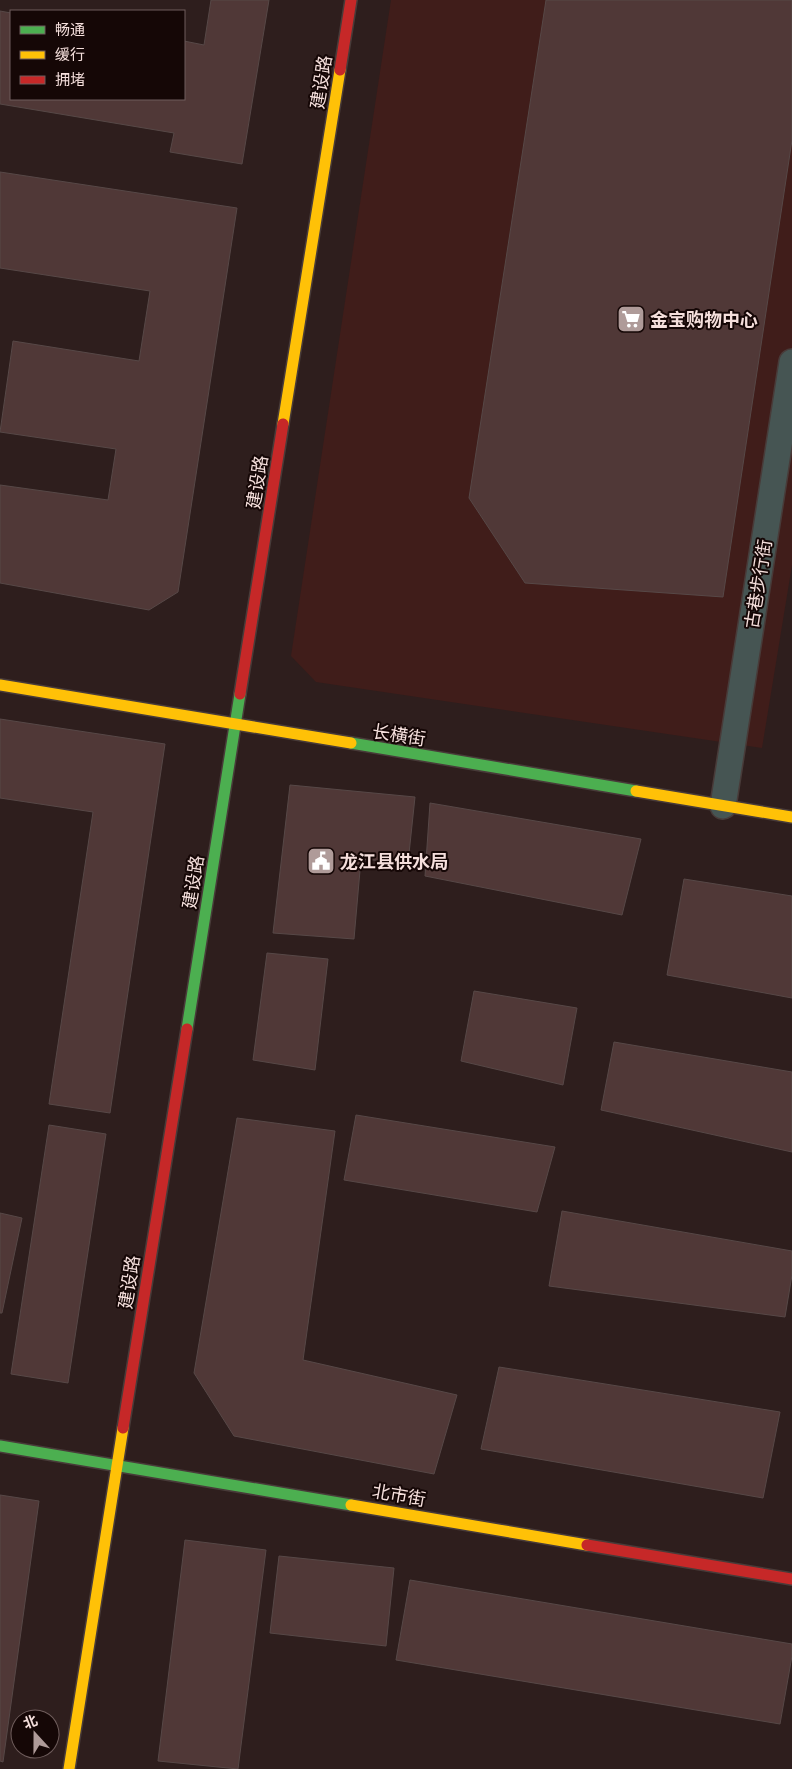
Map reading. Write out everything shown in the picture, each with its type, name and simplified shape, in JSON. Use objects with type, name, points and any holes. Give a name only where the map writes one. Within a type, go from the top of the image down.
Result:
[{"type":"street","name":"建设路","points":[[69,1769],[351,0]]},
{"type":"street","name":"古巷步行街","points":[[723,806],[792,362]]},
{"type":"street","name":"长横街","points":[[0,685],[236,726],[792,817]]},
{"type":"street","name":"北市街","points":[[0,1446],[792,1579]]},
{"type":"shaded area","name":"金宝购物中心","points":[[391,0],[792,0],[792,565],[762,748],[316,682],[291,656]]},
{"type":"building","points":[[211,0],[269,0],[242,164],[170,152],[174,133],[0,104],[0,11],[10,13],[10,100],[185,100],[185,41],[204,45]]},
{"type":"building","name":"金宝购物中心","points":[[546,0],[792,0],[792,140],[723,597],[525,583],[469,498]]},
{"type":"building","points":[[0,172],[237,208],[178,592],[149,610],[0,583],[0,485],[108,500],[116,449],[0,432],[13,341],[139,361],[150,291],[0,268]]},
{"type":"building","points":[[0,719],[165,744],[110,1113],[49,1104],[93,812],[0,798]]},
{"type":"building","name":"龙江县供水局","points":[[290,785],[415,797],[408,863],[361,859],[354,939],[273,933]]},
{"type":"building","points":[[430,803],[641,839],[622,915],[425,876]]},
{"type":"building","points":[[684,879],[792,896],[792,998],[667,975]]},
{"type":"building","points":[[267,953],[328,959],[315,1070],[253,1060]]},
{"type":"building","points":[[474,991],[577,1008],[563,1085],[461,1061]]},
{"type":"building","points":[[614,1042],[792,1072],[792,1152],[601,1110]]},
{"type":"building","points":[[356,1115],[555,1147],[537,1212],[344,1180]]},
{"type":"building","points":[[237,1118],[335,1131],[303,1360],[457,1395],[434,1474],[234,1436],[194,1373]]},
{"type":"building","points":[[49,1125],[106,1134],[68,1383],[11,1374]]},
{"type":"building","points":[[562,1211],[792,1251],[792,1275],[785,1317],[549,1286]]},
{"type":"building","points":[[0,1213],[22,1218],[2,1313],[0,1313]]},
{"type":"building","points":[[499,1367],[780,1412],[763,1498],[481,1449]]},
{"type":"building","points":[[0,1495],[39,1501],[3,1762],[0,1761]]},
{"type":"building","points":[[185,1540],[266,1550],[238,1769],[158,1761]]},
{"type":"building","points":[[279,1556],[394,1568],[386,1646],[270,1633]]},
{"type":"building","points":[[410,1580],[792,1644],[792,1656],[780,1724],[396,1660]]},
{"type":"traffic: fast","points":[[187,1029],[240,694]]},
{"type":"traffic: fast","points":[[351,743],[636,791]]},
{"type":"traffic: fast","points":[[0,1446],[351,1505]]},
{"type":"traffic: slow","points":[[283,424],[340,70]]},
{"type":"traffic: slow","points":[[0,685],[351,743]]},
{"type":"traffic: slow","points":[[636,791],[792,817]]},
{"type":"traffic: slow","points":[[69,1769],[123,1428]]},
{"type":"traffic: slow","points":[[351,1505],[587,1545]]},
{"type":"traffic: jam","points":[[340,70],[351,0]]},
{"type":"traffic: jam","points":[[240,694],[283,424]]},
{"type":"traffic: jam","points":[[123,1428],[187,1029]]},
{"type":"traffic: jam","points":[[587,1545],[792,1579]]},
{"type":"place","name":"金宝购物中心","points":[[631,319]]},
{"type":"place","name":"龙江县供水局","points":[[321,861]]}]
